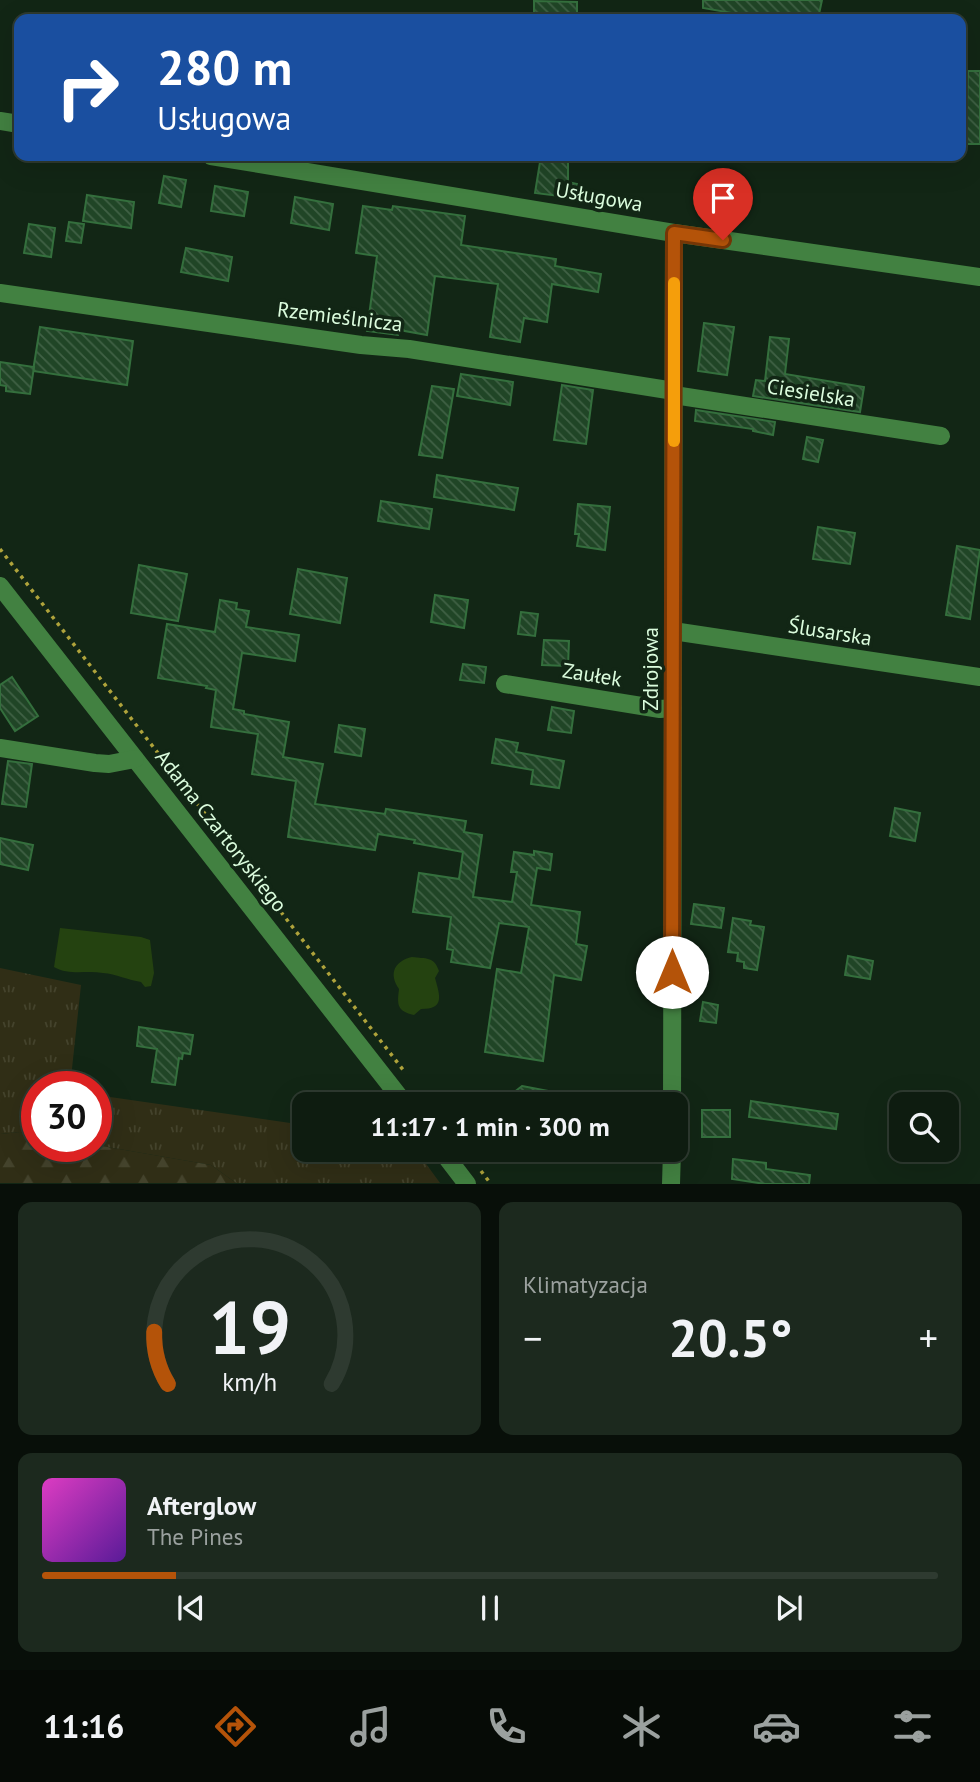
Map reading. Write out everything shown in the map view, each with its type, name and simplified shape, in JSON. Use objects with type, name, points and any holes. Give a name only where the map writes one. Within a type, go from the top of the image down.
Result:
[{"type":"street","name":"Usługowa","points":[[241,161],[674,233],[980,277]]},
{"type":"street","name":"Zdrojowa","points":[[672,1092],[674,233]]},
{"type":"street","name":"Rzemieślnicza","points":[[0,293],[361,345],[409,349],[674,393]]},
{"type":"street","name":"Ciesielska","points":[[674,393],[941,436]]},
{"type":"street","name":"Adama Czartoryskiego","points":[[0,586],[396,1092]]},
{"type":"street","name":"Ślusarska","points":[[673,631],[980,677]]},
{"type":"street","name":"Zaułek","points":[[505,684],[673,709]]},
{"type":"street","points":[[0,748],[95,763],[135,760]]},
{"type":"street","points":[[450,1162],[467,1184]]},
{"type":"street","points":[[671,1162],[671,1184]]},
{"type":"path","points":[[0,549],[404,1072]]},
{"type":"path","points":[[413,1083],[420,1092]]},
{"type":"green space","points":[[0,968],[81,985],[72,1071],[21,1071],[21,1132],[0,1134]]},
{"type":"green space","points":[[112,1097],[292,1123],[292,1162],[425,1162],[440,1183],[236,1183],[211,1165],[112,1148]]},
{"type":"green space","points":[[21,1132],[21,1162],[112,1162],[112,1148],[211,1165],[236,1183],[0,1183],[0,1134]]},
{"type":"shaded area","points":[[60,928],[150,940],[154,973],[151,986],[145,987],[141,982],[108,974],[72,972],[54,967]]},
{"type":"shaded area","points":[[412,957],[432,961],[439,971],[435,978],[439,996],[437,1004],[421,1009],[414,1015],[404,1012],[399,1006],[399,989],[394,978],[395,968],[401,961]]},
{"type":"building","points":[[703,0],[822,0],[819,14],[732,14],[703,8]]},
{"type":"building","points":[[534,1],[577,2],[577,14],[534,14]]},
{"type":"building","points":[[968,71],[980,71],[980,144],[966,144]]},
{"type":"building","points":[[540,161],[568,161],[568,182],[577,184],[575,198],[535,193]]},
{"type":"building","points":[[164,176],[186,180],[181,207],[159,203]]},
{"type":"building","points":[[215,186],[248,192],[244,216],[211,211]]},
{"type":"building","points":[[87,195],[134,202],[131,228],[83,221]]},
{"type":"building","points":[[295,197],[333,204],[329,230],[291,223]]},
{"type":"building","points":[[363,206],[392,210],[393,206],[465,216],[461,245],[556,259],[555,266],[601,274],[598,292],[552,284],[547,322],[524,318],[520,342],[490,337],[498,284],[435,276],[427,335],[399,330],[398,335],[367,331],[377,256],[356,253]]},
{"type":"building","points":[[69,222],[84,224],[81,243],[66,241]]},
{"type":"building","points":[[29,224],[55,228],[51,257],[24,253]]},
{"type":"building","points":[[186,248],[232,257],[228,281],[181,272]]},
{"type":"building","points":[[704,323],[734,327],[727,375],[698,371]]},
{"type":"building","points":[[40,327],[133,341],[127,385],[33,371]]},
{"type":"building","points":[[770,337],[789,339],[785,374],[864,387],[860,412],[753,396],[756,380],[765,381]]},
{"type":"building","points":[[0,362],[34,367],[30,394],[6,391],[6,386],[0,385]]},
{"type":"building","points":[[461,374],[513,382],[510,405],[457,396]]},
{"type":"building","points":[[562,385],[593,390],[586,444],[554,440]]},
{"type":"building","points":[[432,386],[454,389],[442,458],[419,455]]},
{"type":"building","points":[[696,410],[775,422],[773,435],[753,429],[695,421]]},
{"type":"building","points":[[807,437],[823,440],[818,462],[803,459]]},
{"type":"building","points":[[437,475],[518,488],[514,510],[434,497]]},
{"type":"building","points":[[381,501],[432,509],[429,529],[378,521]]},
{"type":"building","points":[[578,504],[610,507],[605,550],[577,546],[579,534],[575,534]]},
{"type":"building","points":[[818,527],[855,533],[850,564],[813,559]]},
{"type":"building","points":[[957,546],[980,550],[970,619],[946,615]]},
{"type":"building","points":[[139,565],[187,574],[178,621],[131,613]]},
{"type":"building","points":[[298,569],[347,578],[340,623],[290,614]]},
{"type":"building","points":[[435,595],[468,600],[464,628],[431,622]]},
{"type":"building","points":[[220,600],[237,603],[236,609],[249,611],[246,627],[299,635],[295,661],[242,653],[233,709],[244,711],[244,714],[289,722],[283,757],[323,764],[315,804],[385,814],[386,809],[466,821],[464,832],[482,835],[473,897],[512,902],[517,872],[511,872],[514,852],[552,854],[550,870],[537,868],[531,905],[580,912],[576,944],[587,946],[581,980],[554,975],[543,1061],[485,1052],[497,969],[521,973],[529,927],[499,923],[490,968],[451,962],[453,950],[447,949],[451,917],[413,912],[419,873],[459,879],[463,852],[378,834],[375,850],[288,837],[296,781],[252,774],[258,734],[211,727],[216,690],[158,678],[167,624],[215,632]]},
{"type":"building","points":[[521,612],[538,614],[535,636],[518,634]]},
{"type":"building","points":[[544,640],[569,641],[568,666],[542,665]]},
{"type":"building","points":[[463,664],[486,667],[484,683],[460,680]]},
{"type":"building","points":[[12,677],[38,716],[15,731],[0,708],[0,685]]},
{"type":"building","points":[[552,707],[574,711],[571,733],[548,730]]},
{"type":"building","points":[[339,725],[365,729],[361,756],[335,752]]},
{"type":"building","points":[[496,739],[518,743],[516,752],[564,761],[559,788],[531,784],[533,770],[492,763]]},
{"type":"building","points":[[8,761],[32,764],[26,807],[2,804]]},
{"type":"building","points":[[895,808],[920,813],[915,841],[890,836]]},
{"type":"building","points":[[0,838],[33,845],[28,870],[0,864]]},
{"type":"building","points":[[694,904],[724,908],[721,928],[691,924]]},
{"type":"building","points":[[733,918],[751,921],[750,925],[764,927],[757,970],[744,968],[744,962],[737,961],[738,953],[728,952]]},
{"type":"building","points":[[848,956],[873,961],[870,979],[845,975]]},
{"type":"building","points":[[703,1002],[718,1005],[716,1023],[700,1021]]},
{"type":"building","points":[[139,1027],[193,1035],[190,1054],[183,1053],[182,1059],[179,1058],[175,1085],[152,1082],[157,1049],[137,1046]]},
{"type":"building","points":[[522,1086],[554,1092],[514,1092]]},
{"type":"building","points":[[751,1101],[838,1114],[836,1129],[749,1117]]},
{"type":"building","points":[[702,1110],[730,1110],[730,1137],[702,1137]]},
{"type":"building","points":[[733,1159],[766,1163],[766,1169],[810,1175],[809,1184],[765,1184],[732,1179]]},
{"type":"slow traffic","points":[[674,283],[674,441]]},
{"type":"route","points":[[672,972],[674,233],[723,240]]}]
